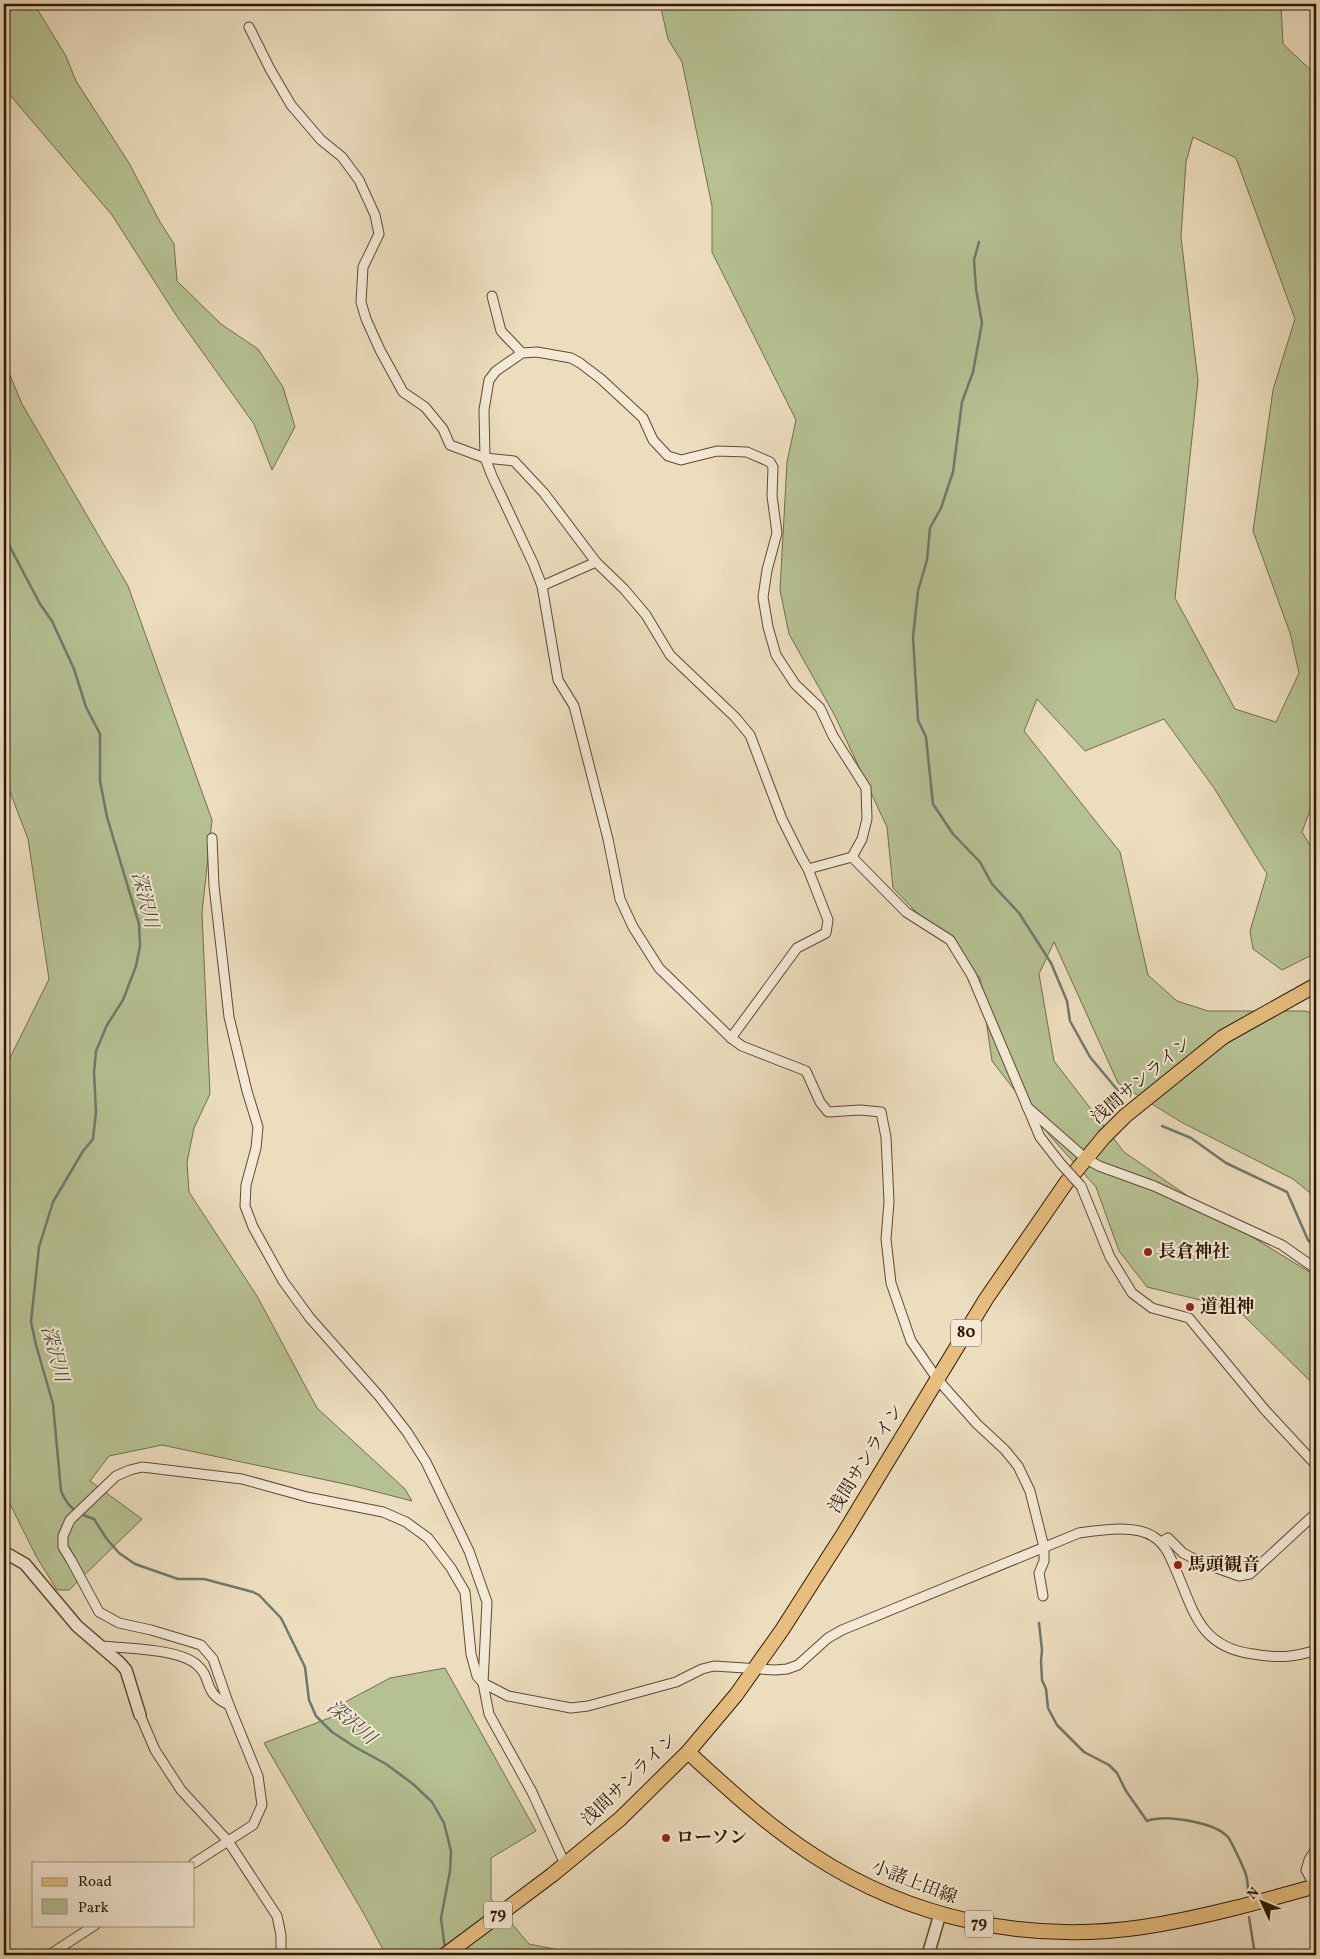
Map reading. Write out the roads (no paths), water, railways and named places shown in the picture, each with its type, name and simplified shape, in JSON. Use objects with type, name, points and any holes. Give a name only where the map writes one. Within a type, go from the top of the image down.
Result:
[{"type":"main road","name":"浅間サンライン","points":[[445,1955],[552,1875],[620,1819],[688,1752],[724,1710],[756,1669],[853,1518],[986,1299],[1086,1158],[1104,1137],[1125,1116],[1223,1037],[1316,985]]},
{"type":"main road","name":"小諸上田線","points":[[688,1752],[767,1822],[813,1855],[883,1894],[940,1914],[977,1923],[1008,1928],[1069,1932],[1106,1931],[1181,1920],[1316,1887]]},
{"type":"street","points":[[249,27],[270,68],[292,104],[321,140],[342,157],[359,180],[375,215],[379,234],[363,267],[361,302],[371,330],[395,379],[404,392],[425,407],[443,429],[450,445],[485,458],[514,461],[544,493],[596,562],[624,589],[646,615],[670,655],[735,717],[750,735],[782,819],[808,869],[828,920],[826,933],[797,948],[731,1038]]},
{"type":"street","points":[[492,296],[501,331],[522,353]]},
{"type":"street","points":[[808,869],[852,857],[862,839],[867,819],[866,788],[834,736],[820,708],[795,684],[776,655],[768,627],[763,597],[777,533],[772,496],[773,467],[770,462],[747,452],[717,451],[681,460],[668,456],[653,440],[643,418],[601,379],[580,363],[571,358],[537,352],[522,353],[496,371],[489,380],[484,410],[485,458],[542,586],[558,680],[574,706],[608,839],[620,899],[633,927],[659,968],[731,1038],[742,1046],[806,1071],[820,1102],[828,1112],[860,1110],[882,1112],[886,1138],[889,1202],[886,1239],[891,1283],[911,1341],[938,1380],[1018,1466],[1030,1491],[1044,1547],[1044,1561],[1039,1572],[1043,1596]]},
{"type":"street","points":[[542,586],[596,562]]},
{"type":"street","points":[[212,838],[214,886],[221,933],[229,1016],[247,1091],[258,1127],[256,1148],[246,1185],[245,1206],[253,1227],[283,1281],[310,1318],[379,1396],[407,1432],[426,1462],[469,1551],[487,1602],[484,1683],[489,1714],[532,1792],[565,1864]]},
{"type":"street","points":[[852,857],[906,912],[950,940],[972,976],[1040,1137],[1081,1186],[1110,1257],[1132,1293],[1152,1308],[1189,1318],[1265,1410],[1316,1465]]},
{"type":"street","points":[[1026,1106],[1086,1158],[1099,1166],[1154,1186],[1282,1245],[1316,1269]]},
{"type":"street","points":[[195,1862],[253,1825],[262,1804],[258,1776],[229,1705],[213,1659],[201,1645],[151,1630],[118,1623],[99,1612],[63,1548],[63,1536],[70,1520],[116,1476],[142,1467],[242,1479],[307,1497],[383,1512],[406,1522],[428,1538],[452,1568],[465,1592],[471,1654],[477,1676],[484,1683],[508,1696],[571,1708],[588,1706],[676,1682],[714,1666],[788,1669],[798,1665],[828,1638],[842,1630],[1079,1533],[1108,1530],[1122,1529],[1140,1532],[1152,1535],[1161,1542],[1169,1554],[1202,1628],[1219,1644],[1236,1652],[1279,1658],[1302,1655],[1316,1650]]},
{"type":"street","points":[[1161,1542],[1168,1538],[1183,1553],[1200,1562],[1239,1576],[1250,1574],[1316,1513]]},
{"type":"street","points":[[4,1552],[25,1564],[77,1626],[126,1670],[140,1715],[155,1750],[181,1790],[228,1841],[277,1916],[281,1935],[281,1955]]},
{"type":"street","points":[[101,1646],[142,1649],[183,1656],[197,1664],[206,1675],[210,1691],[217,1699],[229,1705]]},
{"type":"street","points":[[1316,1849],[1309,1860],[1306,1870],[1316,1887]]},
{"type":"street","points":[[928,1955],[940,1914]]},
{"type":"street","points":[[49,1955],[94,1926]]},
{"type":"waterway","points":[[979,242],[974,260],[976,289],[982,323],[973,372],[962,402],[953,472],[941,508],[930,528],[927,560],[918,591],[913,637],[918,720],[926,737],[933,804],[953,834],[980,862],[992,884],[1019,913],[1051,963],[1067,1001],[1070,1021],[1090,1057],[1120,1093]]},
{"type":"waterway","name":"深沢川","points":[[4,538],[40,604],[52,621],[74,669],[86,707],[100,734],[100,781],[107,817],[139,924],[140,946],[136,966],[123,1000],[107,1025],[96,1051],[94,1072],[96,1112],[93,1139],[83,1151],[53,1202],[39,1247],[31,1322],[53,1404],[61,1491],[70,1506],[82,1515],[94,1519],[106,1538],[119,1553],[135,1564],[178,1579],[204,1579],[253,1592],[259,1595],[281,1618],[305,1667],[309,1700],[316,1716],[332,1732],[386,1764],[413,1784],[432,1802],[444,1823],[451,1851],[450,1871],[441,1918],[445,1949]]},
{"type":"waterway","points":[[1162,1126],[1191,1138],[1226,1163],[1287,1192],[1308,1240],[1316,1248]]},
{"type":"waterway","points":[[1039,1623],[1042,1650],[1042,1680],[1046,1689],[1048,1708],[1057,1725],[1084,1752],[1109,1765],[1117,1773],[1126,1791],[1147,1821],[1165,1818],[1189,1821],[1212,1827],[1228,1837],[1245,1872],[1248,1882],[1248,1894]]},
{"type":"waterway","points":[[1249,1917],[1255,1955]]},
{"type":"place","name":"長倉神社","points":[[1148,1252]]},
{"type":"place","name":"道祖神","points":[[1190,1307]]},
{"type":"place","name":"馬頭観音","points":[[1178,1565]]},
{"type":"place","name":"ローソン","points":[[666,1838]]}]
